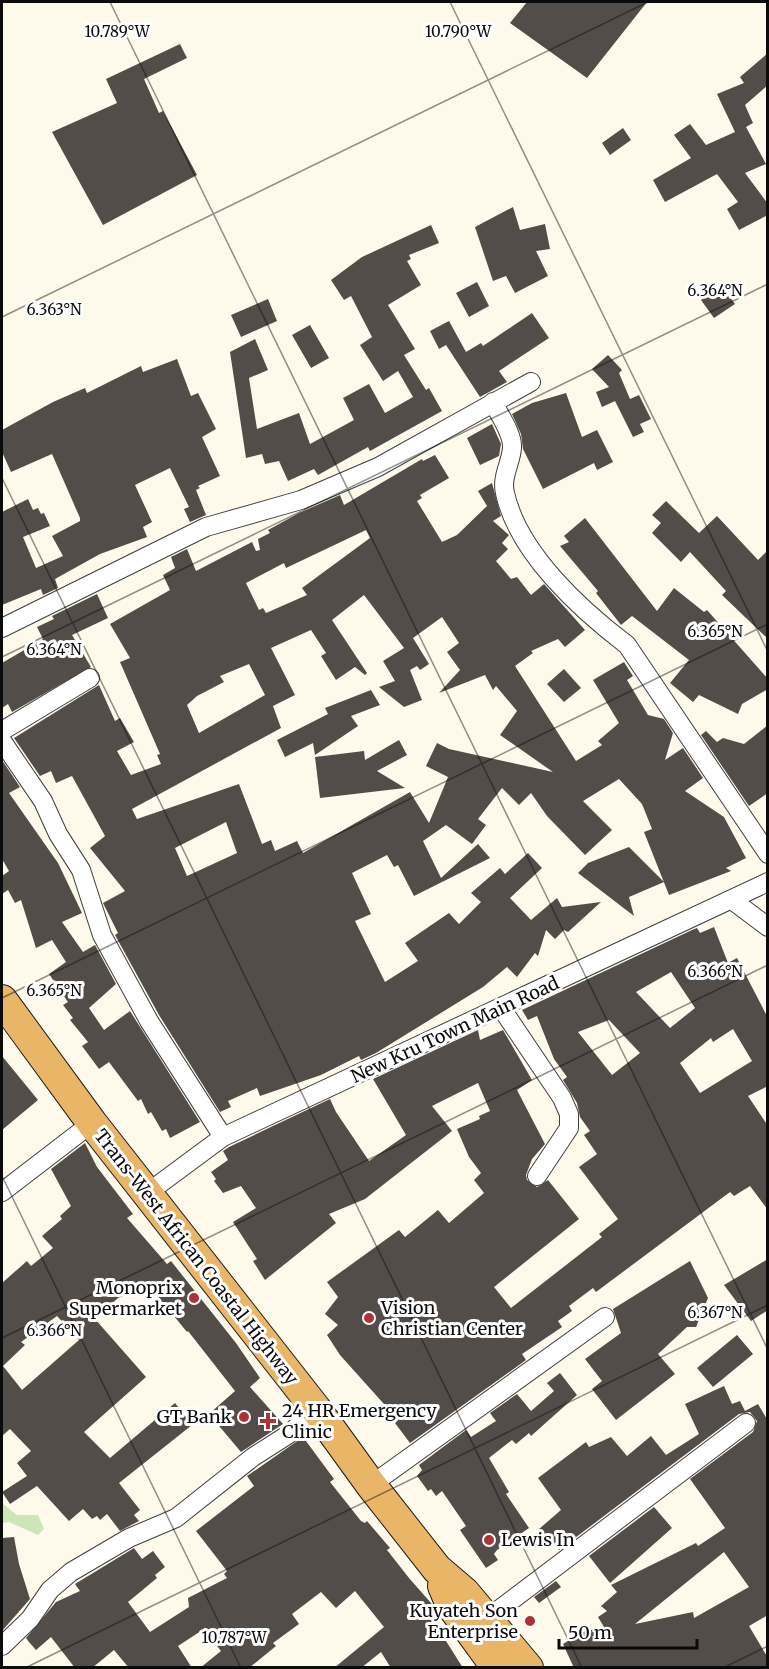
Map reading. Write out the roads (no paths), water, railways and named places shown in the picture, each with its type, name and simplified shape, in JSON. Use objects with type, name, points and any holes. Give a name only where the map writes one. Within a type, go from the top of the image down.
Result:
[{"type":"highway","name":"Trans-West African Coastal Highway","points":[[2,1000],[92,1124],[316,1410],[371,1485],[438,1569],[488,1618],[528,1668]]},
{"type":"highway","name":"Trans-West African Coastal Highway","points":[[438,1569],[452,1605],[497,1668]]},
{"type":"street","points":[[2,628],[206,527],[301,500],[378,467],[531,381]]},
{"type":"street","points":[[493,402],[511,440],[512,450],[505,468],[505,493],[526,546],[596,621],[627,645],[768,854]]},
{"type":"street","points":[[2,731],[90,678]]},
{"type":"street","points":[[2,741],[43,801],[58,834],[81,870],[102,935],[149,1021],[223,1137]]},
{"type":"street","name":"New Kru Town Main Road","points":[[146,1194],[223,1137],[502,1009],[768,882]]},
{"type":"street","points":[[732,900],[768,927]]},
{"type":"street","points":[[502,1009],[562,1098],[569,1114],[569,1128],[537,1176]]},
{"type":"street","points":[[2,1192],[92,1124]]},
{"type":"street","points":[[371,1485],[604,1317]]},
{"type":"street","points":[[2,1646],[30,1619],[50,1590],[71,1572],[129,1538],[176,1518],[253,1457],[288,1434],[316,1410]]},
{"type":"street","points":[[488,1618],[746,1423]]},
{"type":"place","name":"Monoprix Supermarket","points":[[194,1298]]},
{"type":"place","name":"Vision Christian Center","points":[[369,1318]]},
{"type":"place","name":"GT Bank","points":[[244,1417]]},
{"type":"place","name":"24 HR Emergency Clinic","points":[[268,1421]]},
{"type":"place","name":"Lewis In","points":[[489,1540]]},
{"type":"place","name":"Kuyateh Son Enterprise","points":[[530,1621]]}]
